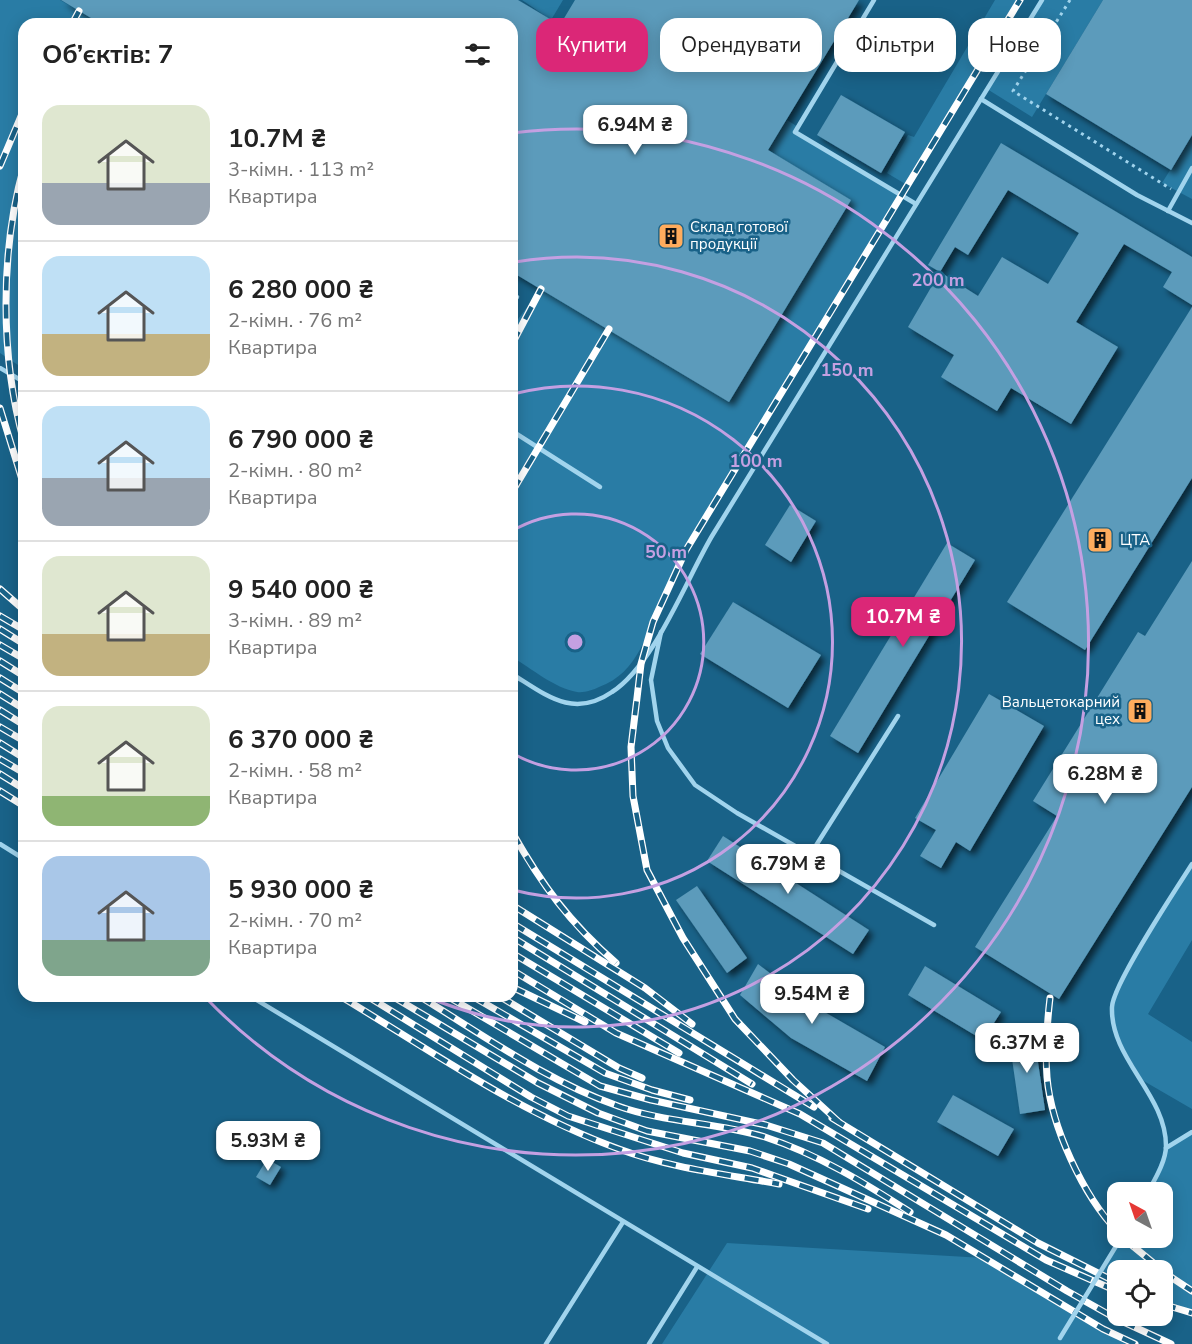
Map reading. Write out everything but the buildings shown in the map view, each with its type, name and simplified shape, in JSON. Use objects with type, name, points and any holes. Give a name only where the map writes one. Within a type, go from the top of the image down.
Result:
[{"type":"lane","points":[[874,0],[795,132],[916,204]]},
{"type":"lane","points":[[518,678],[548,697],[565,704],[584,705],[613,692],[629,678],[663,627],[694,566],[1042,0]]},
{"type":"lane","points":[[981,99],[1137,195],[1192,223]]},
{"type":"lane","points":[[1168,211],[1192,168]]},
{"type":"lane","points":[[0,368],[18,378]]},
{"type":"lane","points":[[518,435],[600,487]]},
{"type":"lane","points":[[663,627],[651,680],[657,721],[668,748],[695,784],[737,813],[934,925]]},
{"type":"lane","points":[[810,855],[898,716]]},
{"type":"lane","points":[[0,844],[18,855]]},
{"type":"lane","points":[[1152,1182],[1166,1148],[1164,1126],[1156,1105],[1115,1032],[1112,1006],[1138,952],[1192,864]]},
{"type":"lane","points":[[260,1002],[827,1344]]},
{"type":"lane","points":[[1166,1148],[1192,1132]]},
{"type":"lane","points":[[546,1344],[623,1222]]},
{"type":"lane","points":[[1056,1344],[1115,1248]]},
{"type":"lane","points":[[649,1344],[697,1267]]},
{"type":"path","points":[[1070,0],[1013,91],[1177,193]]},
{"type":"shaded area","points":[[0,0],[60,0],[91,18],[18,18],[18,365],[0,353]]},
{"type":"shaded area","points":[[522,0],[563,0],[552,18],[548,18]]},
{"type":"shaded area","points":[[995,0],[1020,0],[1009,18],[984,18]]},
{"type":"shaded area","points":[[1042,0],[1103,0],[1061,69],[1061,18],[1031,18]]},
{"type":"shaded area","points":[[968,46],[968,72],[976,72],[907,185],[887,173],[908,135],[914,137],[952,72],[956,72],[956,66]]},
{"type":"shaded area","points":[[998,72],[1059,72],[1032,117],[987,89]]},
{"type":"shaded area","points":[[787,120],[798,127],[795,131],[900,195],[686,550],[663,595],[647,636],[633,661],[624,672],[597,688],[583,692],[568,690],[518,661],[518,319],[541,289],[729,402],[851,200],[768,150]]},
{"type":"shaded area","points":[[1192,135],[1192,199],[1162,183]]},
{"type":"shaded area","points":[[1192,864],[1192,940],[1148,1014],[1192,1042],[1192,1109],[1142,1080],[1115,1032],[1112,1006],[1138,952]]},
{"type":"shaded area","points":[[1192,1132],[1192,1313],[1173,1307],[1173,1260],[1107,1260],[1107,1279],[1098,1274],[1115,1248],[1173,1248],[1173,1182],[1152,1182],[1166,1148]]},
{"type":"shaded area","points":[[727,1243],[984,1258],[1103,1329],[1135,1344],[662,1344]]},
{"type":"railway","points":[[839,1122],[793,1080],[735,1019],[683,938],[647,870],[633,796],[631,747],[641,664],[653,622],[686,550],[1020,0]]},
{"type":"railway","points":[[75,18],[79,11]]},
{"type":"railway","points":[[0,166],[18,123]]},
{"type":"railway","points":[[18,191],[10,233],[6,304],[10,375],[18,417]]},
{"type":"railway","points":[[518,333],[541,289]]},
{"type":"railway","points":[[518,482],[609,329]]},
{"type":"railway","points":[[0,408],[18,466]]},
{"type":"railway","points":[[0,589],[18,605]]},
{"type":"railway","points":[[0,616],[18,626]]},
{"type":"railway","points":[[0,629],[18,640]]},
{"type":"railway","points":[[0,645],[18,656]]},
{"type":"railway","points":[[0,661],[18,672]]},
{"type":"railway","points":[[0,678],[18,689]]},
{"type":"railway","points":[[0,694],[18,705]]},
{"type":"railway","points":[[0,710],[18,721]]},
{"type":"railway","points":[[0,727],[18,738]]},
{"type":"railway","points":[[0,743],[18,754]]},
{"type":"railway","points":[[0,759],[18,770]]},
{"type":"railway","points":[[0,774],[18,785]]},
{"type":"railway","points":[[0,791],[18,802]]},
{"type":"railway","points":[[518,842],[534,869],[570,918],[616,963]]},
{"type":"railway","points":[[518,909],[645,988],[692,1024]]},
{"type":"railway","points":[[518,927],[814,1107]]},
{"type":"railway","points":[[518,941],[752,1084]]},
{"type":"railway","points":[[518,957],[679,1053]]},
{"type":"railway","points":[[518,974],[616,1033],[800,1114],[1046,1260],[1107,1287]]},
{"type":"railway","points":[[518,990],[585,1022]]},
{"type":"railway","points":[[1050,998],[1046,1067],[1055,1117],[1081,1180],[1107,1219]]},
{"type":"railway","points":[[350,1002],[511,1099],[582,1134],[638,1156],[698,1170],[779,1184]]},
{"type":"railway","points":[[377,1002],[531,1097],[568,1116],[683,1153],[752,1168],[868,1209]]},
{"type":"railway","points":[[402,1002],[538,1083],[598,1113],[647,1131],[750,1151],[789,1164],[946,1235],[1103,1329],[1135,1344]]},
{"type":"railway","points":[[429,1002],[516,1056],[592,1096],[636,1112],[765,1137],[840,1170],[910,1212]]},
{"type":"railway","points":[[457,1002],[600,1086],[651,1100],[766,1125],[823,1143],[1067,1291],[1115,1318],[1171,1344]]},
{"type":"railway","points":[[482,1002],[605,1073],[652,1090],[690,1100]]},
{"type":"railway","points":[[509,1002],[619,1068],[642,1078]]},
{"type":"railway","points":[[832,1118],[1038,1243],[1107,1278]]},
{"type":"railway","points":[[1135,1248],[1150,1260]]},
{"type":"railway","points":[[1173,1278],[1192,1291]]},
{"type":"railway","points":[[1173,1307],[1192,1313]]},
{"type":"place","name":"Склад готової продукції","points":[[671,236]]},
{"type":"place","name":"ЦТА","points":[[1100,540]]},
{"type":"place","name":"Вальцетокарний цех","points":[[1140,711]]}]
